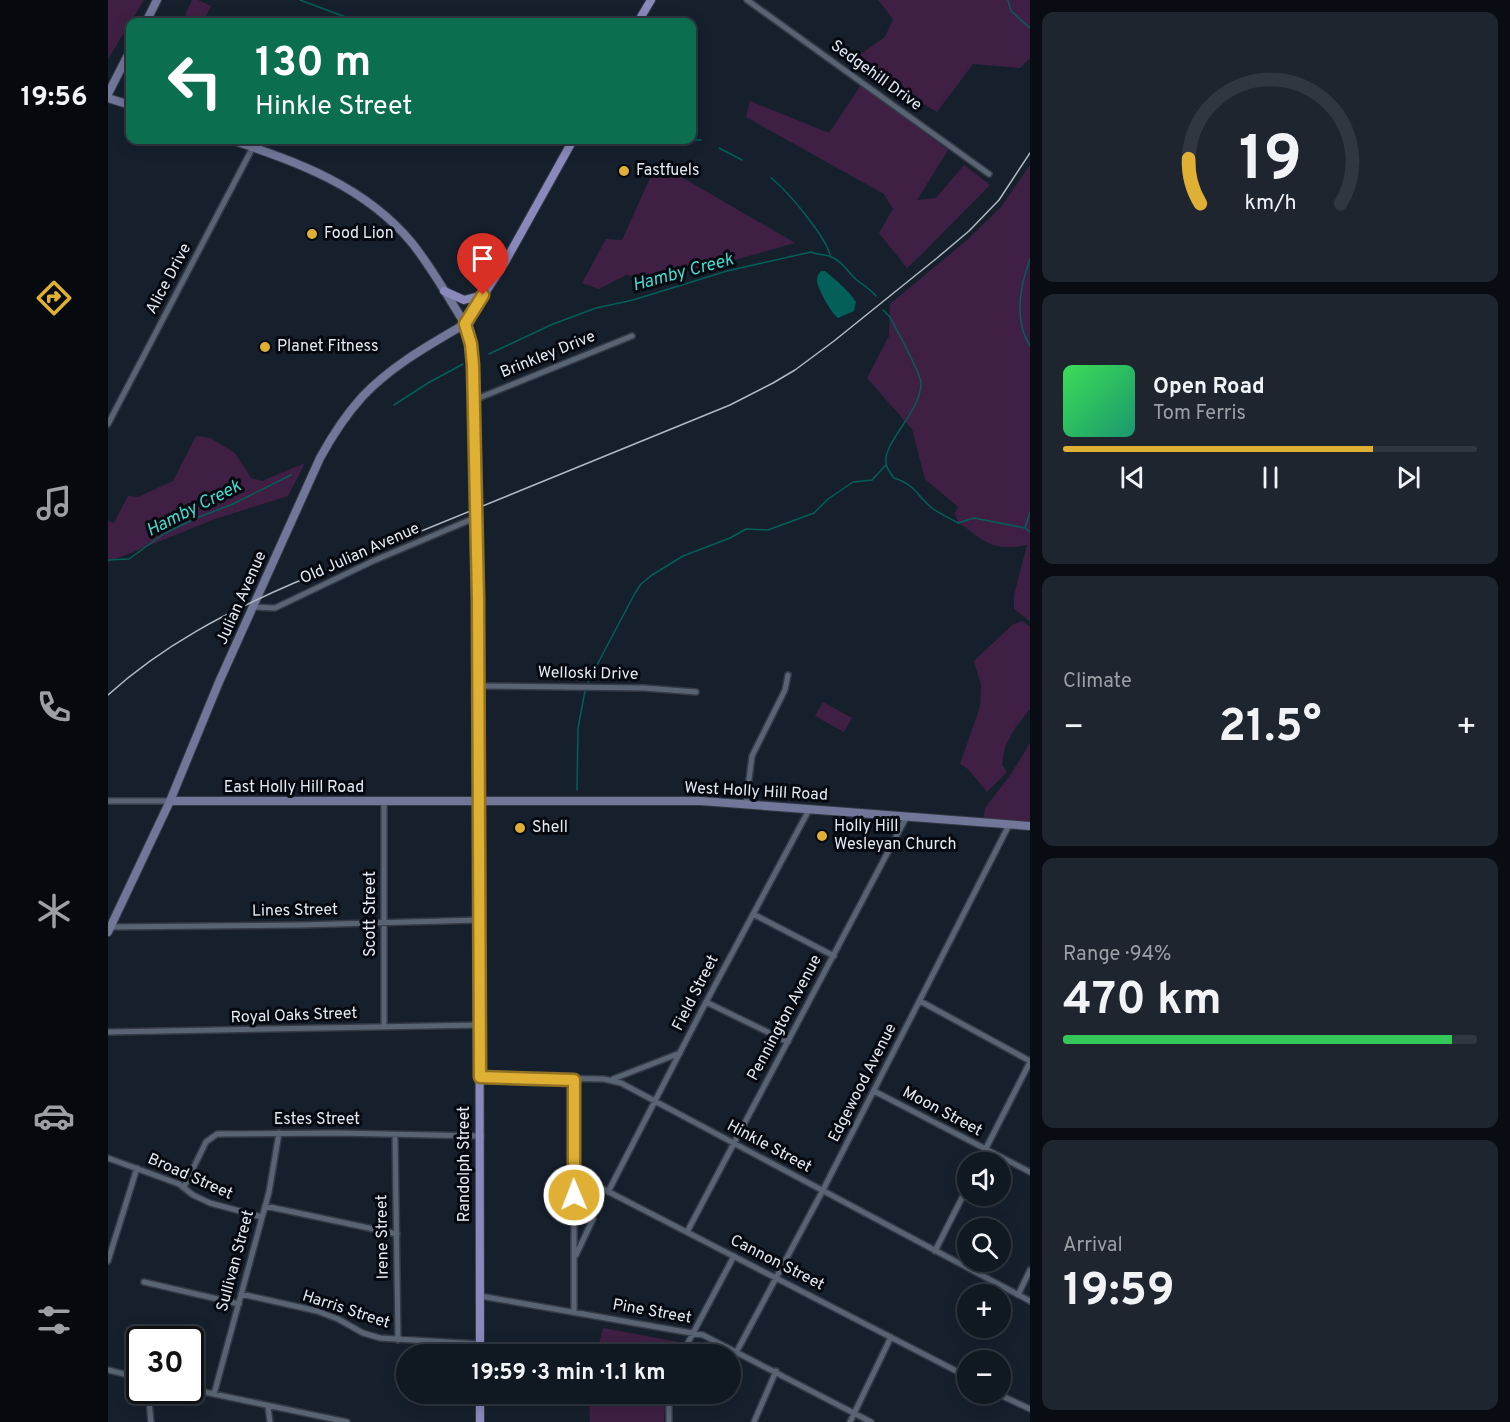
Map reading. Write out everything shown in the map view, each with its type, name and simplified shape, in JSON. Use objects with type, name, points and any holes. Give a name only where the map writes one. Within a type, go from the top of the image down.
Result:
[{"type":"main road","points":[[640,18],[648,1]]},
{"type":"main road","points":[[465,324],[505,262],[571,144]]},
{"type":"main road","points":[[444,291],[464,300],[483,295]]},
{"type":"main road","name":"Randolph Street","points":[[465,324],[471,344],[477,517],[480,1344]]},
{"type":"main road","points":[[480,1404],[480,1422]]},
{"type":"street","points":[[148,18],[158,0]]},
{"type":"street","name":"Sedgehill Drive","points":[[747,0],[989,174]]},
{"type":"street","points":[[126,59],[108,96],[126,103]]},
{"type":"street","points":[[244,144],[322,174],[350,189],[383,213],[412,243],[465,324]]},
{"type":"street","name":"Alice Drive","points":[[108,424],[253,147]]},
{"type":"street","name":"Julian Avenue","points":[[109,929],[170,801],[252,607],[320,458],[338,427],[376,384],[417,352],[465,324]]},
{"type":"street","name":"Brinkley Drive","points":[[474,399],[632,336]]},
{"type":"street","name":"Old Julian Avenue","points":[[252,607],[275,608],[373,561],[477,517]]},
{"type":"street","points":[[746,803],[752,756],[784,690],[788,675]]},
{"type":"street","name":"Welloski Drive","points":[[479,686],[645,688],[696,692]]},
{"type":"street","name":"East Holly Hill Road","points":[[108,801],[479,802]]},
{"type":"street","name":"Scott Street","points":[[384,801],[384,1027]]},
{"type":"street","name":"West Holly Hill Road","points":[[479,802],[701,801],[1030,826]]},
{"type":"street","name":"Field Street","points":[[608,1192],[810,808]]},
{"type":"street","name":"Pennington Avenue","points":[[687,1233],[906,816]]},
{"type":"street","name":"Edgewood Avenue","points":[[741,1344],[823,1190],[1009,825]]},
{"type":"street","points":[[753,915],[834,956]]},
{"type":"street","name":"Lines Street","points":[[109,929],[479,920]]},
{"type":"street","points":[[920,1001],[1030,1061],[986,1150]]},
{"type":"street","points":[[706,1002],[788,1042]]},
{"type":"street","name":"Royal Oaks Street","points":[[108,1032],[480,1025]]},
{"type":"street","points":[[612,1080],[681,1053]]},
{"type":"street","name":"Hinkle Street","points":[[480,1077],[612,1080],[1030,1300]]},
{"type":"street","points":[[574,1080],[574,1312]]},
{"type":"street","name":"Moon Street","points":[[874,1091],[1030,1173]]},
{"type":"street","name":"Estes Street","points":[[184,1187],[206,1142],[212,1137],[225,1133],[481,1136]]},
{"type":"street","name":"Sullivan Street","points":[[214,1394],[266,1206],[279,1133]]},
{"type":"street","name":"Irene Street","points":[[396,1134],[398,1340]]},
{"type":"street","name":"Broad Street","points":[[108,1158],[184,1187],[193,1195],[210,1203],[262,1217]]},
{"type":"street","points":[[108,1261],[137,1168]]},
{"type":"street","name":"Cannon Street","points":[[573,1174],[957,1371]]},
{"type":"street","points":[[266,1206],[397,1234]]},
{"type":"street","points":[[935,1251],[958,1206]]},
{"type":"street","points":[[575,1257],[593,1219]]},
{"type":"street","points":[[687,1344],[734,1256]]},
{"type":"street","points":[[1018,1294],[1030,1270]]},
{"type":"street","points":[[144,1282],[239,1304]]},
{"type":"street","name":"Harris Street","points":[[241,1294],[317,1311],[338,1318],[368,1335],[398,1340],[480,1344]]},
{"type":"street","name":"Pine Street","points":[[480,1296],[693,1332],[719,1344]]},
{"type":"street","points":[[850,1422],[891,1337]]},
{"type":"street","name":"Pine Street","points":[[741,1354],[871,1422]]},
{"type":"street","points":[[108,1370],[126,1374]]},
{"type":"street","points":[[753,1422],[776,1371]]},
{"type":"street","points":[[204,1392],[347,1422]]},
{"type":"street","points":[[1011,1400],[1030,1409]]},
{"type":"street","points":[[149,1404],[151,1422]]},
{"type":"street","points":[[669,1404],[669,1422]]},
{"type":"street","points":[[268,1407],[270,1422]]},
{"type":"shaded area","points":[[108,0],[144,0],[133,18],[126,18],[126,30],[108,59]]},
{"type":"shaded area","points":[[192,0],[198,0],[211,6],[205,18],[193,18],[185,15]]},
{"type":"shaded area","points":[[878,0],[1030,0],[1030,58],[1020,68],[973,64],[937,112],[882,80],[855,58],[885,37],[893,19]]},
{"type":"shaded area","points":[[861,85],[948,150],[917,200],[936,198],[964,165],[990,185],[907,268],[879,233],[893,209],[884,194],[746,117],[750,101],[829,133]]},
{"type":"shaded area","points":[[657,163],[795,243],[660,281],[626,275],[599,289],[582,283],[606,239],[622,240]]},
{"type":"shaded area","points":[[1030,165],[1030,621],[1014,609],[1014,595],[1027,545],[1009,547],[992,545],[958,523],[955,513],[958,507],[925,479],[912,429],[867,378],[889,336],[890,304],[967,240],[1001,207]]},
{"type":"shaded area","points":[[821,271],[829,274],[853,298],[856,302],[854,311],[838,318],[835,315],[818,285],[817,278]]},
{"type":"shaded area","points":[[196,436],[210,438],[235,453],[251,478],[262,481],[305,463],[288,496],[215,519],[108,562],[108,521],[114,523],[128,496],[138,497],[173,481]]},
{"type":"shaded area","points":[[1022,621],[1030,627],[1030,709],[1015,728],[1005,747],[1002,765],[1007,772],[987,792],[968,769],[960,764],[980,707],[981,685],[974,661],[1012,625]]},
{"type":"shaded area","points":[[823,702],[852,718],[844,732],[815,716]]},
{"type":"shaded area","points":[[1030,743],[1030,826],[983,823],[985,808],[1011,774]]},
{"type":"shaded area","points":[[603,1328],[678,1342],[678,1344],[599,1344]]},
{"type":"shaded area","points":[[589,1404],[665,1404],[664,1422],[590,1422]]},
{"type":"waterway","points":[[300,0],[348,18]]},
{"type":"waterway","points":[[1008,0],[1011,11],[1030,28]]},
{"type":"waterway","points":[[696,140],[701,140]]},
{"type":"waterway","points":[[719,148],[742,160]]},
{"type":"waterway","points":[[771,178],[805,214],[830,255]]},
{"type":"waterway","name":"Hamby Creek","points":[[489,354],[553,324],[596,308],[633,300],[727,271],[811,252],[829,256],[838,261],[876,296]]},
{"type":"waterway","points":[[1030,259],[1020,303],[1022,325],[1030,346]]},
{"type":"waterway","name":"Hamby Creek","points":[[883,310],[890,317],[908,352],[921,384],[915,406],[890,446],[886,465],[890,473],[894,478],[912,487],[932,508],[958,523],[974,518],[1025,528],[1030,532]]},
{"type":"waterway","name":"Hamby Creek","points":[[394,405],[463,364]]},
{"type":"waterway","points":[[588,682],[635,593],[641,584],[652,575],[683,556],[730,538],[746,529],[768,530],[814,513],[828,499],[853,482],[872,480],[886,465]]},
{"type":"waterway","name":"Hamby Creek","points":[[108,560],[129,559],[165,533],[233,504],[291,475]]},
{"type":"waterway","points":[[1025,528],[1030,512]]},
{"type":"waterway","points":[[577,790],[578,728],[585,691]]},
{"type":"railway","points":[[108,695],[173,645],[269,594],[730,405],[773,383],[834,341],[969,231],[999,200],[1030,153]]},
{"type":"place","name":"Fastfuels","points":[[624,171]]},
{"type":"place","name":"Food Lion","points":[[312,234]]},
{"type":"place","name":"Planet Fitness","points":[[265,347]]},
{"type":"place","name":"Shell","points":[[520,828]]},
{"type":"place","name":"Holly Hill Wesleyan Church","points":[[822,836]]},
{"type":"route","points":[[483,295],[465,324],[471,344],[473,365],[477,517],[480,1077],[574,1080],[574,1195]]}]
